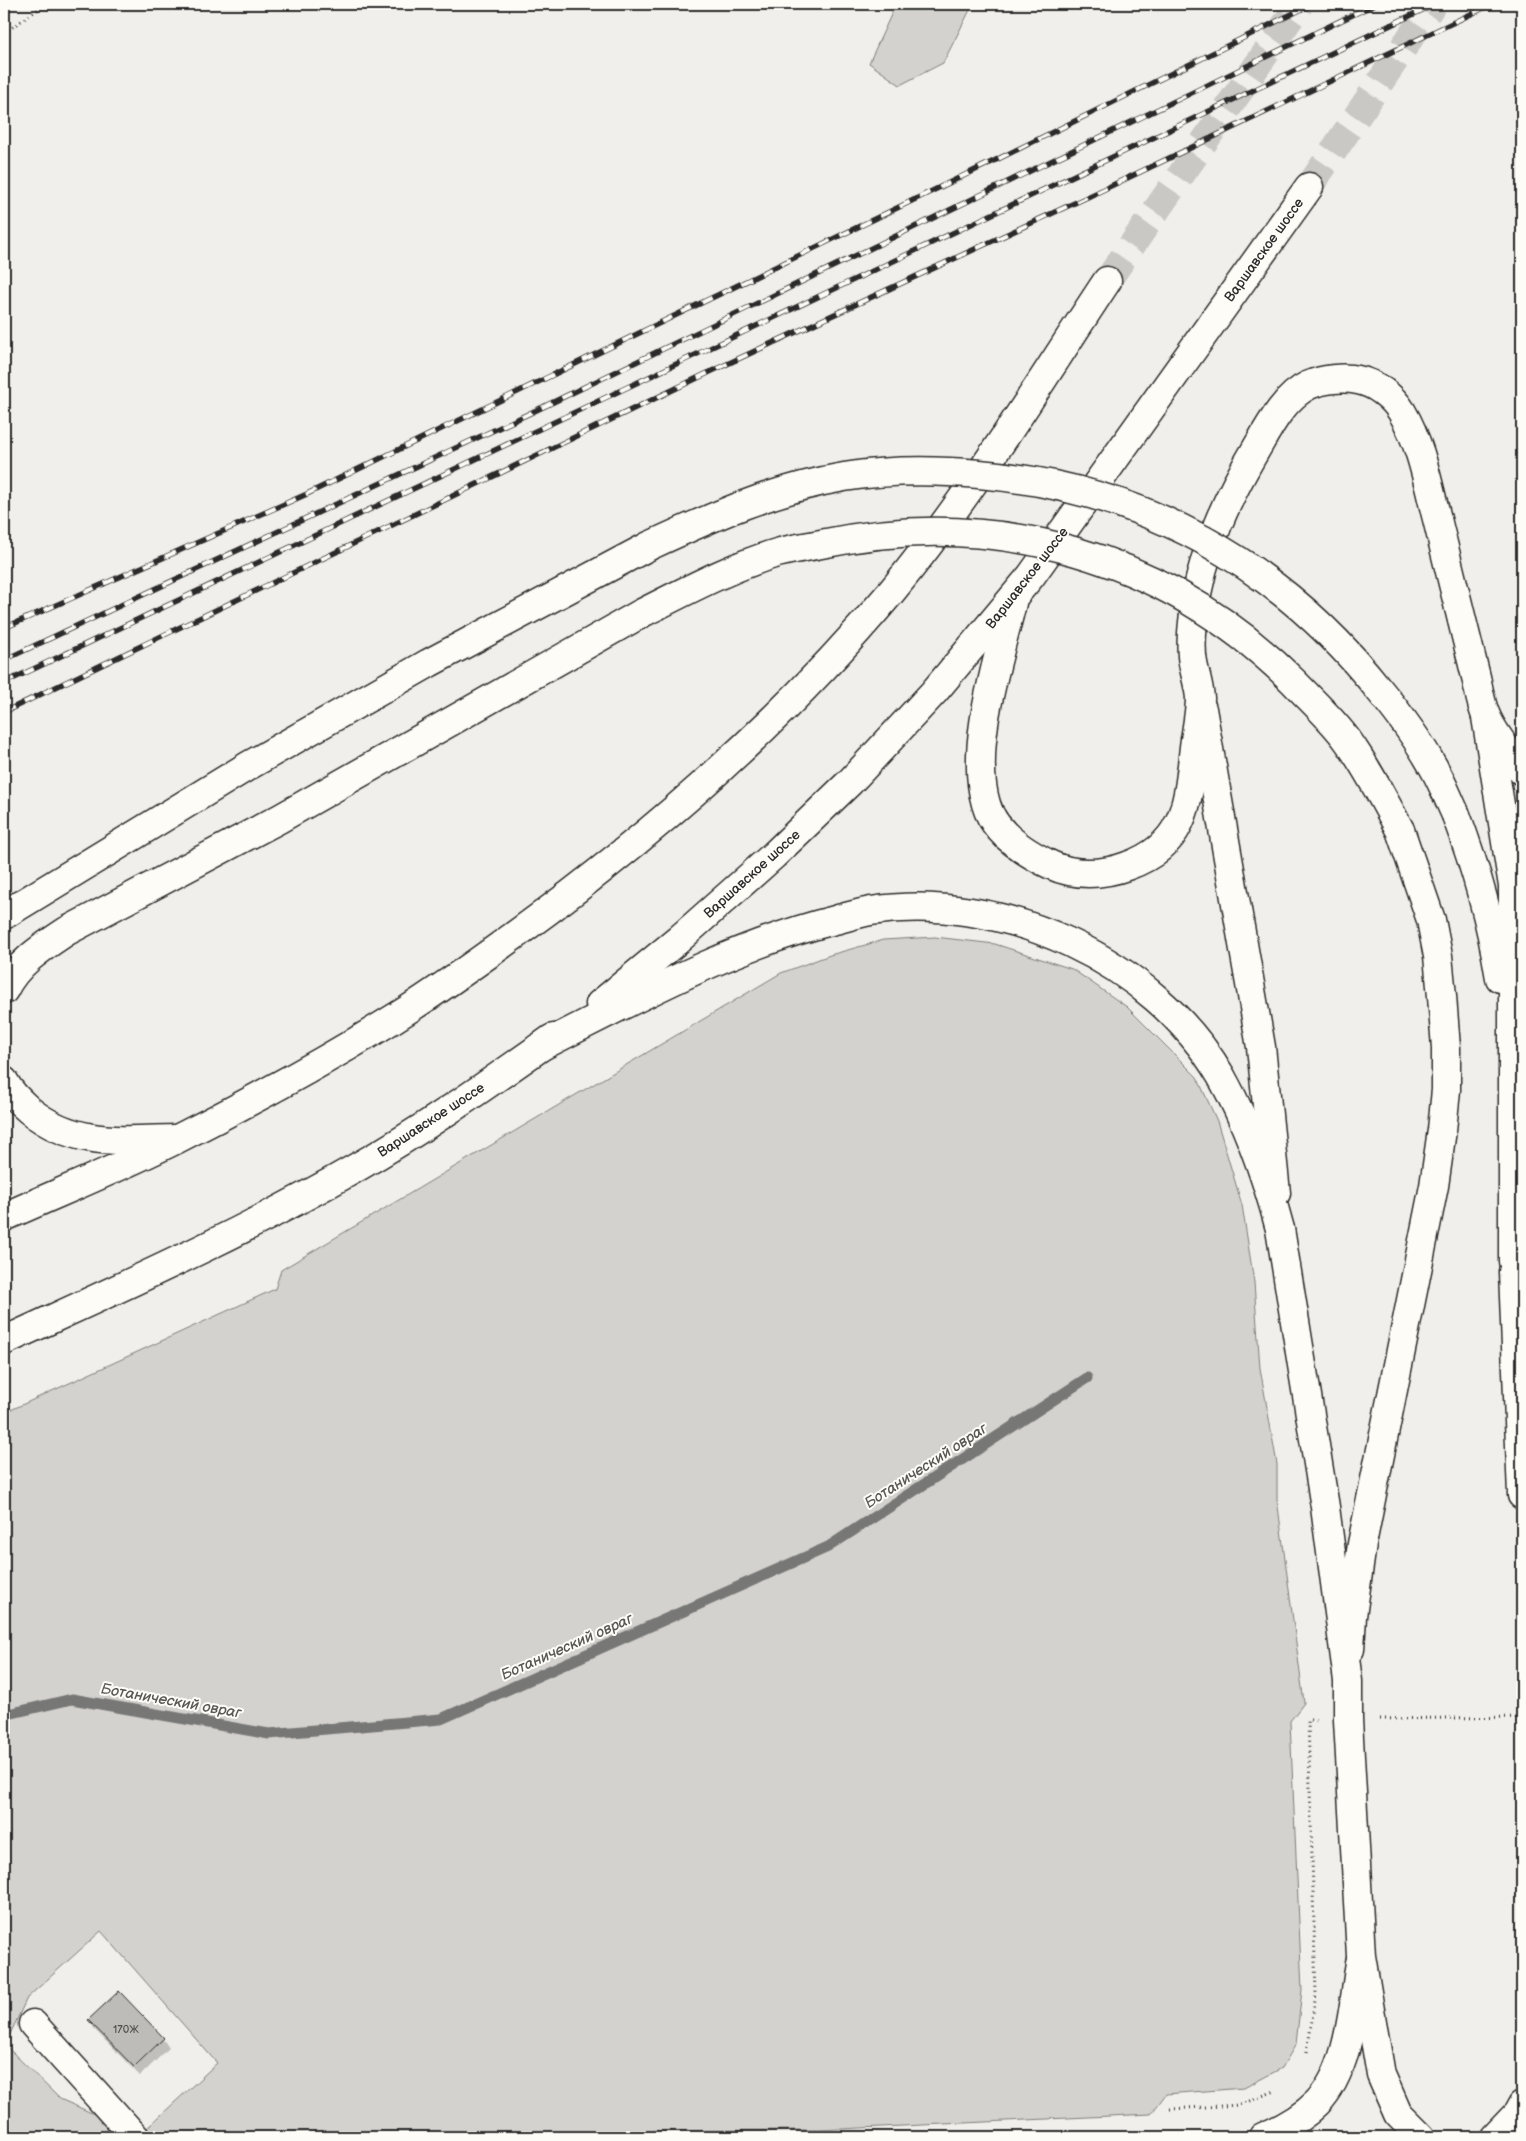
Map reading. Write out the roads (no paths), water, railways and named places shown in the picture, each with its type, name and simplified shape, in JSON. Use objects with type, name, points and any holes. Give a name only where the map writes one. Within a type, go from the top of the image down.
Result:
[{"type":"main road","name":"Варшавское шоссе","points":[[4,1341],[255,1222],[354,1169],[439,1117],[616,993],[685,934],[774,855],[863,768],[934,692],[1013,600],[1309,187]]},
{"type":"main road","points":[[4,1217],[176,1139],[291,1079],[387,1023],[475,964],[553,907],[631,846],[780,713],[892,590],[952,514],[1107,280]]},
{"type":"main road","points":[[1348,1681],[1325,1507],[1280,1229],[1261,1048],[1192,658],[1194,615],[1201,574],[1216,529],[1240,476],[1270,425],[1290,399],[1309,385],[1339,378],[1360,380],[1383,392],[1400,409],[1413,435],[1429,487],[1486,717],[1513,886],[1513,1272],[1522,1495]]},
{"type":"main road","points":[[4,915],[257,761],[429,663],[649,546],[704,520],[768,495],[844,477],[896,471],[955,472],[1017,477],[1072,488],[1122,503],[1167,521],[1214,545],[1264,577],[1311,615],[1354,657],[1396,710],[1431,762],[1456,815],[1471,856],[1494,943],[1513,1066]]},
{"type":"main road","points":[[4,990],[19,968],[35,952],[67,932],[279,818],[642,613],[713,577],[777,553],[854,537],[900,532],[952,532],[1008,536],[1058,546],[1102,560],[1142,576],[1184,597],[1228,626],[1271,660],[1309,697],[1347,740],[1379,790],[1400,830],[1431,920],[1438,956],[1446,1048],[1446,1090],[1442,1130],[1434,1186],[1362,1544],[1352,1616],[1348,1681],[1348,1720],[1361,1956],[1381,2075],[1398,2114],[1421,2137]]},
{"type":"main road","points":[[1013,600],[991,691],[981,744],[981,787],[987,811],[1006,835],[1033,856],[1059,869],[1087,873],[1113,871],[1134,864],[1159,849],[1175,833],[1187,805],[1200,698]]},
{"type":"main road","points":[[1486,717],[1522,771]]},
{"type":"main road","points":[[538,1048],[683,976],[754,944],[812,926],[871,911],[924,907],[972,911],[1024,924],[1069,942],[1112,966],[1155,998],[1188,1032],[1220,1074],[1246,1126],[1268,1185],[1280,1229]]},
{"type":"main road","points":[[4,1081],[21,1103],[39,1117],[59,1129],[79,1136],[102,1141],[176,1139]]},
{"type":"main road","points":[[1513,1272],[1522,1235]]},
{"type":"main road","points":[[1263,2137],[1285,2127],[1318,2102],[1338,2073],[1347,2038],[1361,1956]]},
{"type":"main road","points":[[33,2024],[135,2137]]},
{"type":"main road","points":[[1495,2137],[1517,2114],[1522,2105]]},
{"type":"waterway","name":"Ботанический овраг","points":[[4,1715],[72,1699],[269,1734],[441,1719],[828,1547],[1087,1378]]},
{"type":"tunnel","points":[[1107,281],[1300,4]]},
{"type":"tunnel","points":[[1309,187],[1433,4]]},
{"type":"railway","points":[[4,628],[307,494],[994,161],[1312,4]]},
{"type":"railway","points":[[4,660],[543,407],[1375,4]]},
{"type":"railway","points":[[4,683],[1435,4]]},
{"type":"railway","points":[[4,712],[712,371],[1096,193],[1492,4]]}]
